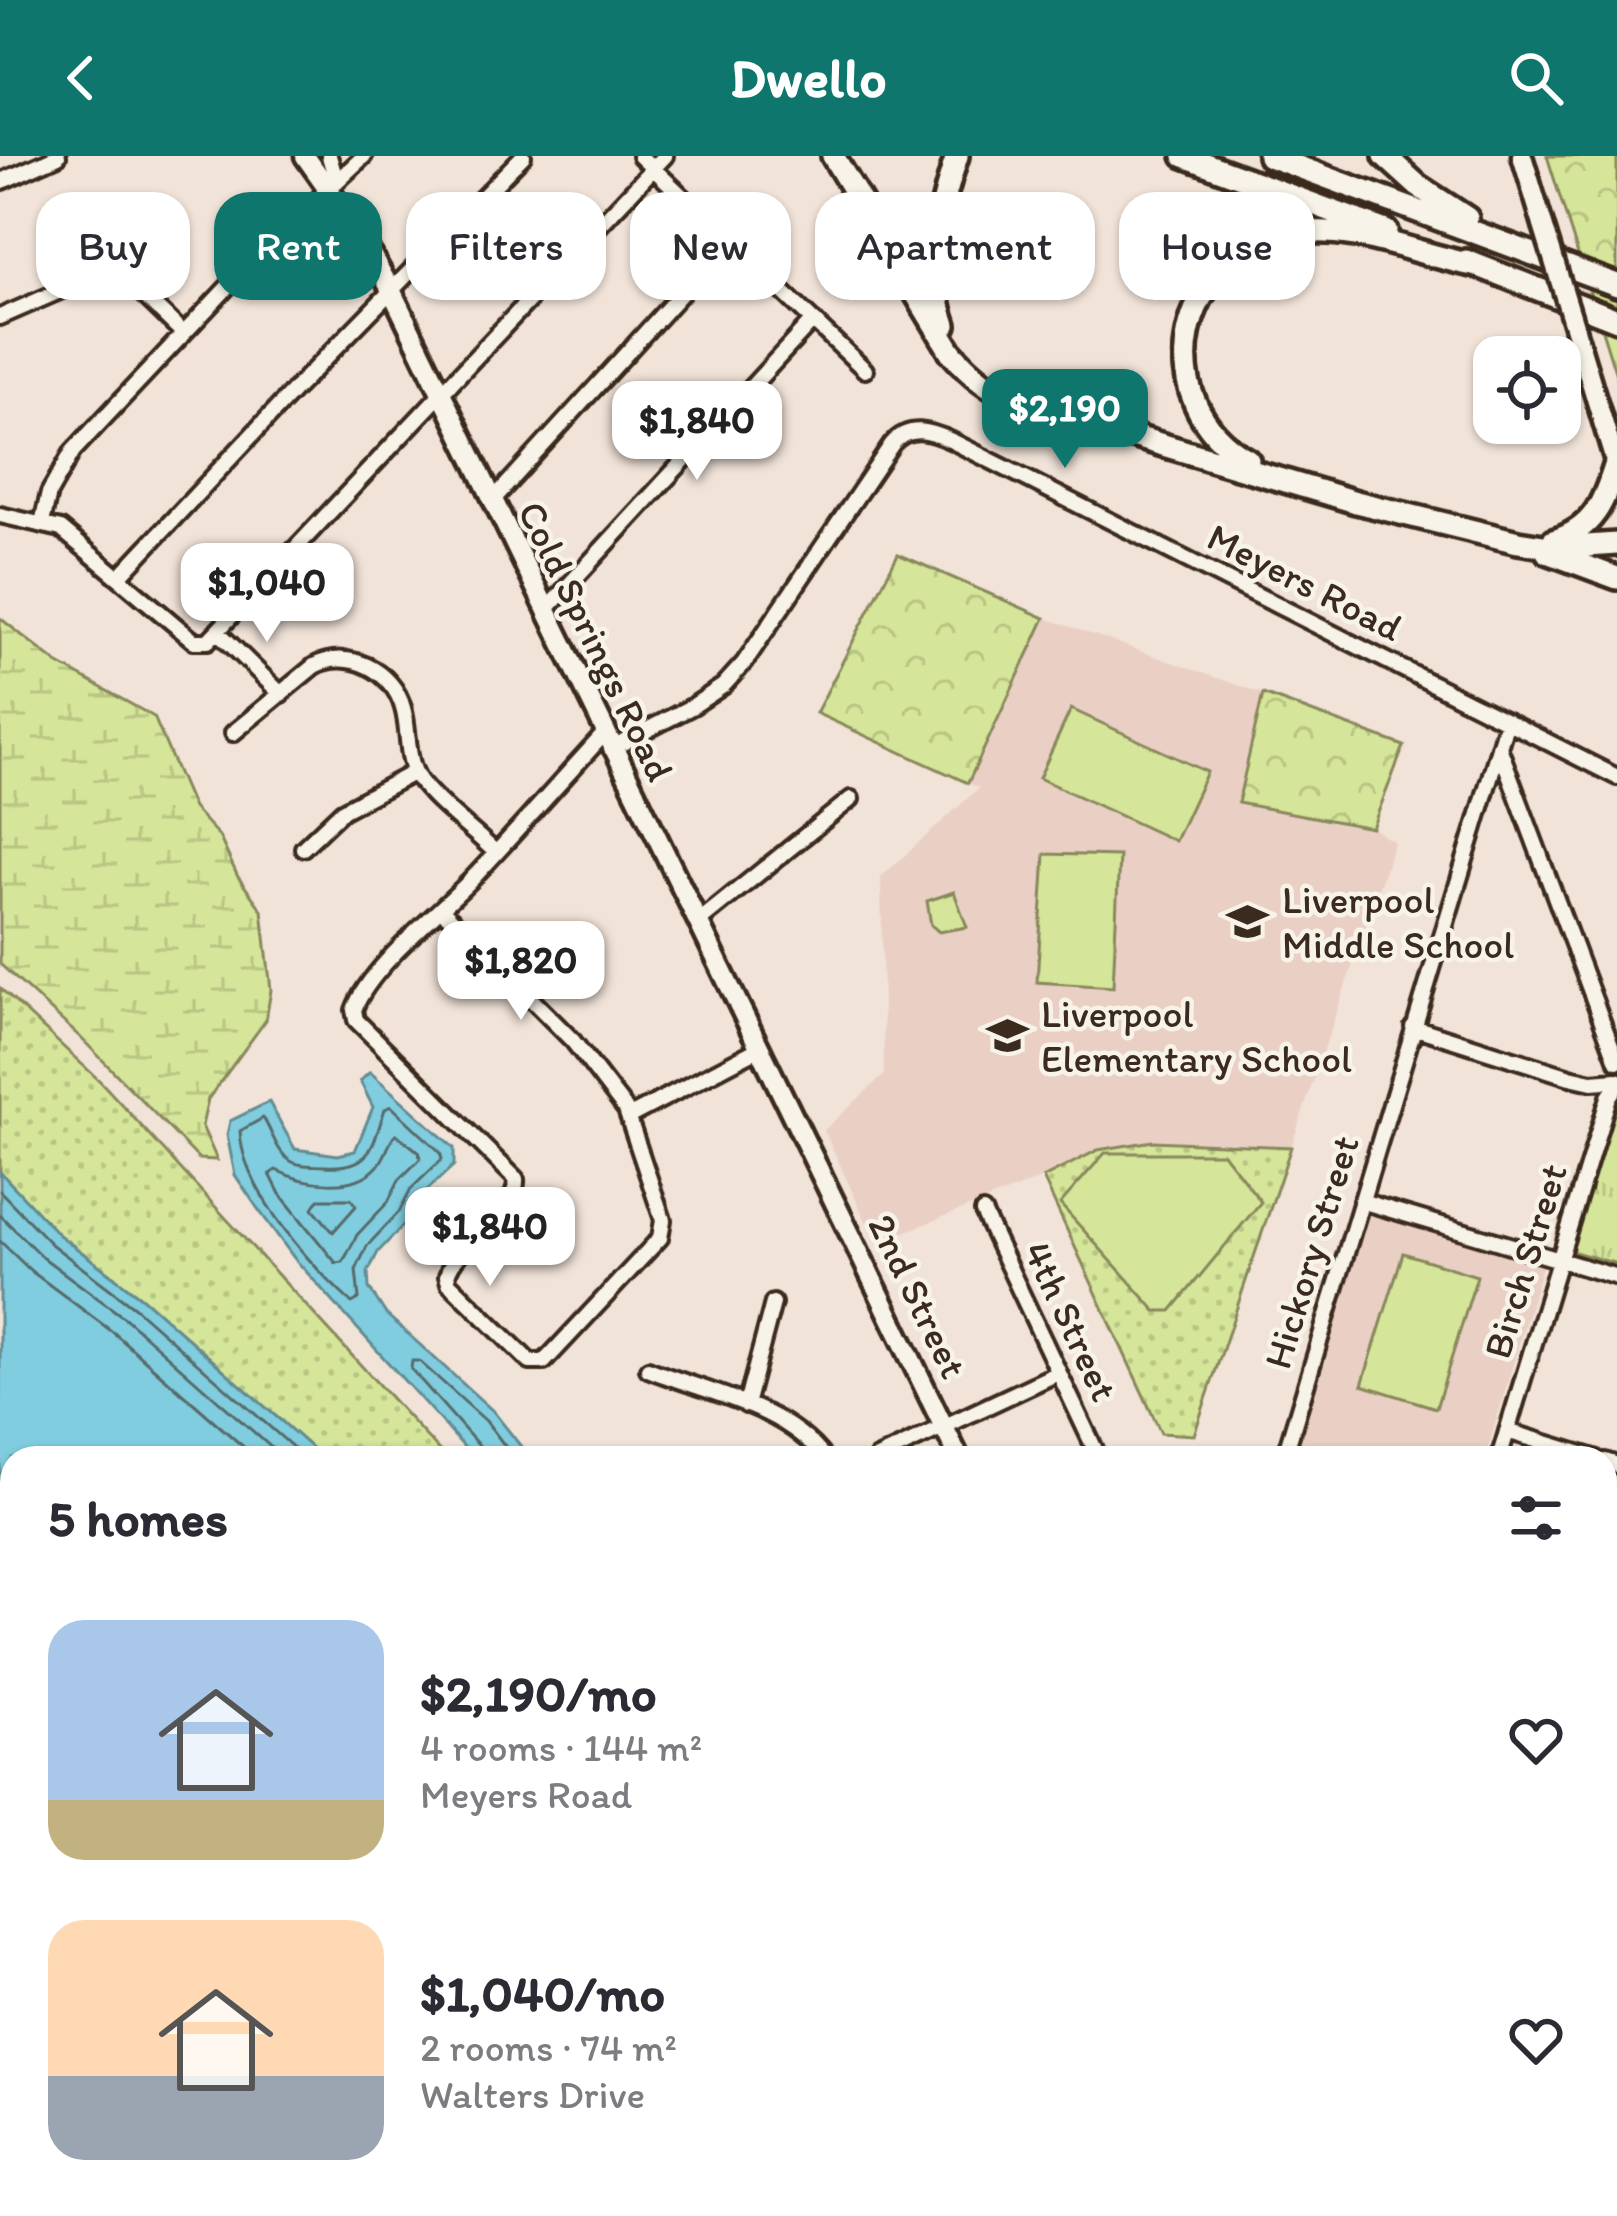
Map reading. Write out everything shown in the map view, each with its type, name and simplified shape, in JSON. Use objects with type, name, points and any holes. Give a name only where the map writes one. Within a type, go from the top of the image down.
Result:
[{"type":"highway","points":[[833,156],[938,328],[970,374],[996,393],[1414,517],[1556,548],[1617,544]]},
{"type":"highway","points":[[938,328],[929,301],[927,267],[931,225],[954,156]]},
{"type":"highway","points":[[954,156],[938,224],[935,289],[948,332],[974,368],[1010,391],[1035,400],[1350,491],[1414,517]]},
{"type":"highway","points":[[1184,156],[1617,320]]},
{"type":"highway","points":[[1269,156],[1617,285]]},
{"type":"highway","points":[[1384,156],[1450,208],[1526,250]]},
{"type":"highway","points":[[1249,461],[1215,437],[1200,416],[1186,374],[1188,331],[1195,309],[1220,272],[1238,256],[1286,235],[1343,233],[1479,266]]},
{"type":"highway","points":[[1518,542],[1556,541],[1591,521],[1602,507],[1616,466]]},
{"type":"highway","points":[[1518,542],[1617,578]]},
{"type":"main road","name":"Cold Springs Road","points":[[305,156],[392,292],[817,1163]]},
{"type":"main road","points":[[1522,156],[1616,466]]},
{"type":"main road","name":"2nd Street","points":[[817,1163],[953,1446]]},
{"type":"street","points":[[0,182],[58,156]]},
{"type":"street","points":[[328,156],[334,172],[331,190]]},
{"type":"street","points":[[42,524],[49,494],[73,451],[253,260],[364,156]]},
{"type":"street","points":[[119,577],[523,156]]},
{"type":"street","points":[[640,156],[676,192]]},
{"type":"street","points":[[0,515],[61,529],[194,641],[208,641],[664,156]]},
{"type":"street","points":[[0,317],[101,273],[129,281],[183,334]]},
{"type":"street","points":[[492,501],[674,300]]},
{"type":"street","points":[[790,300],[865,370]]},
{"type":"street","points":[[545,611],[812,321]]},
{"type":"street","name":"Meyers Road","points":[[630,1116],[664,1229],[537,1365],[447,1276],[453,1261],[514,1195],[516,1179],[356,1020],[354,1010],[368,985],[608,741],[723,686],[744,663],[892,444],[905,432],[920,430],[952,441],[1617,777]]},
{"type":"street","points":[[218,632],[281,694]]},
{"type":"street","points":[[233,733],[329,658],[359,661],[400,699],[415,772],[422,784],[496,852]]},
{"type":"street","name":"Hickory Street","points":[[1288,1446],[1507,721]]},
{"type":"street","points":[[1499,747],[1617,1061]]},
{"type":"street","points":[[303,848],[342,811],[415,772]]},
{"type":"street","points":[[697,923],[851,799]]},
{"type":"street","points":[[441,909],[573,1041],[630,1116],[760,1048]]},
{"type":"street","points":[[1413,1027],[1592,1082],[1617,1083]]},
{"type":"street","name":"Birch Street","points":[[1503,1446],[1617,1083]]},
{"type":"street","points":[[1360,1201],[1617,1277]]},
{"type":"street","name":"4th Street","points":[[983,1212],[1093,1446]]},
{"type":"street","points":[[746,1405],[773,1303]]},
{"type":"street","points":[[648,1369],[746,1405],[782,1422],[813,1446]]},
{"type":"street","points":[[902,1446],[1058,1373]]},
{"type":"street","points":[[1507,1431],[1556,1446]]},
{"type":"shaded area","points":[[1045,618],[1263,694],[1238,803],[1372,828],[1394,842],[1291,1147],[1153,1141],[1098,1150],[1043,1178],[876,1243],[824,1130],[884,1075],[881,877],[979,788],[968,783]]},
{"type":"shaded area","points":[[1366,1211],[1543,1263],[1489,1446],[1295,1446]]},
{"type":"green space","points":[[1547,156],[1617,156],[1617,378]]},
{"type":"green space","points":[[898,554],[1045,618],[968,783],[816,713]]},
{"type":"green space","points":[[0,618],[57,663],[154,717],[193,808],[219,836],[238,877],[262,910],[271,990],[266,1020],[208,1099],[202,1126],[217,1160],[199,1159],[81,1038],[0,964]]},
{"type":"green space","points":[[1263,694],[1404,746],[1372,828],[1238,803]]},
{"type":"green space","points":[[1071,709],[1207,772],[1175,841],[1039,778]]},
{"type":"green space","points":[[1045,854],[1119,856],[1113,987],[1037,982]]},
{"type":"green space","points":[[954,892],[967,927],[939,932],[931,925],[927,901]]},
{"type":"green space","points":[[0,988],[101,1082],[435,1446],[309,1446],[142,1298],[59,1235],[0,1172]]},
{"type":"green space","points":[[1617,1102],[1617,1264],[1571,1251]]},
{"type":"green space","points":[[1153,1141],[1291,1147],[1194,1435],[1161,1433],[1043,1178],[1098,1150]]},
{"type":"green space","points":[[1105,1153],[1223,1153],[1261,1202],[1171,1311],[1156,1311],[1060,1204]]},
{"type":"green space","points":[[1403,1253],[1477,1276],[1436,1408],[1362,1385]]},
{"type":"water","points":[[370,1072],[454,1148],[454,1165],[420,1197],[408,1220],[378,1252],[368,1272],[369,1288],[386,1314],[493,1411],[521,1446],[463,1446],[294,1258],[235,1175],[227,1135],[230,1121],[269,1102],[295,1149],[338,1155],[355,1151],[373,1107],[360,1081]]},
{"type":"water","points":[[0,1172],[59,1235],[142,1298],[309,1446],[0,1446]]},
{"type":"place","name":"Liverpool Middle School","points":[[1248,921]]},
{"type":"place","name":"Liverpool Elementary School","points":[[1007,1035]]}]
